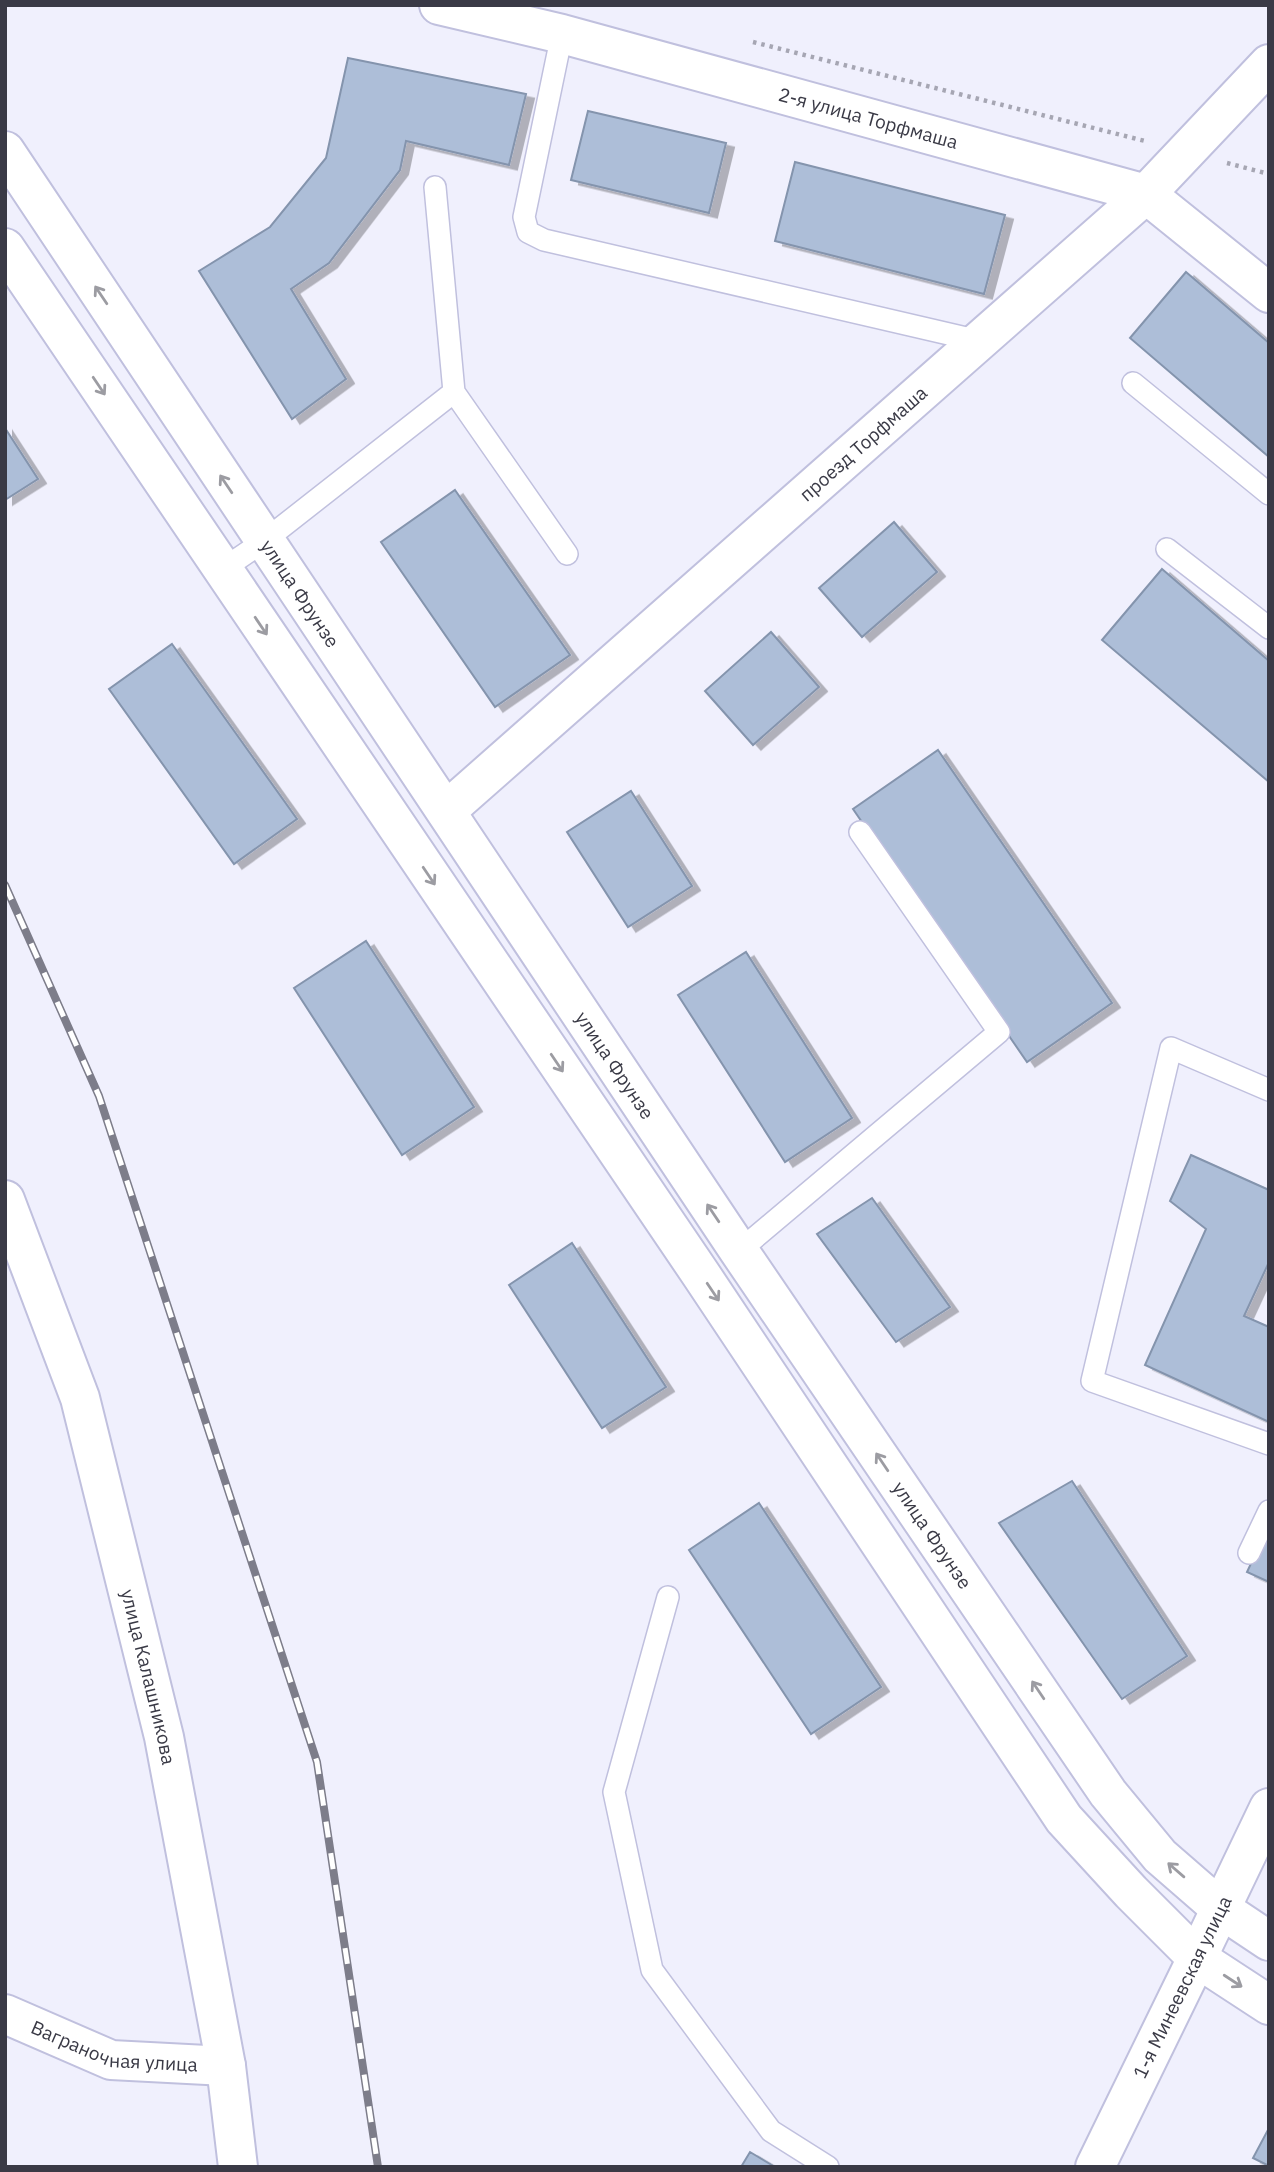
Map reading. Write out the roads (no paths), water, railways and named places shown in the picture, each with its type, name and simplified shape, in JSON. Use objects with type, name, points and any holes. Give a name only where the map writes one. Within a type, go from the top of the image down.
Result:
[{"type":"main road","name":"2-я улица Торфмаша","points":[[439,5],[562,34],[1146,194],[1269,293]]},
{"type":"main road","name":"проезд Торфмаша","points":[[405,840],[446,811],[1146,194],[1269,64]]},
{"type":"main road","name":"улица Фрунзе","points":[[5,151],[739,1251],[1108,1793],[1160,1856],[1221,1909],[1269,1941]]},
{"type":"main road","points":[[5,248],[702,1276],[1064,1819],[1197,1958],[1269,2005]]},
{"type":"main road","name":"улица Калашникова","points":[[5,1200],[80,1398],[164,1737],[226,2066],[238,2167]]},
{"type":"main road","name":"1-я Минеевская улица","points":[[1095,2167],[1269,1808]]},
{"type":"main road","name":"Ваграночная улица","points":[[5,2014],[111,2060],[226,2066]]},
{"type":"lane","points":[[562,34],[523,217],[528,232],[544,240],[979,341]]},
{"type":"lane","points":[[435,187],[454,392],[566,554]]},
{"type":"lane","points":[[1133,383],[1269,494]]},
{"type":"lane","points":[[223,569],[264,541],[454,392]]},
{"type":"lane","points":[[1167,549],[1269,628]]},
{"type":"lane","points":[[739,1251],[999,1032],[860,832]]},
{"type":"lane","points":[[1269,1090],[1171,1048],[1093,1381],[1269,1444]]},
{"type":"lane","points":[[1249,1553],[1269,1511]]},
{"type":"lane","points":[[668,1597],[614,1792],[652,1970],[771,2131],[828,2167]]},
{"type":"railway","points":[[5,885],[99,1096],[317,1762],[378,2167]]}]
